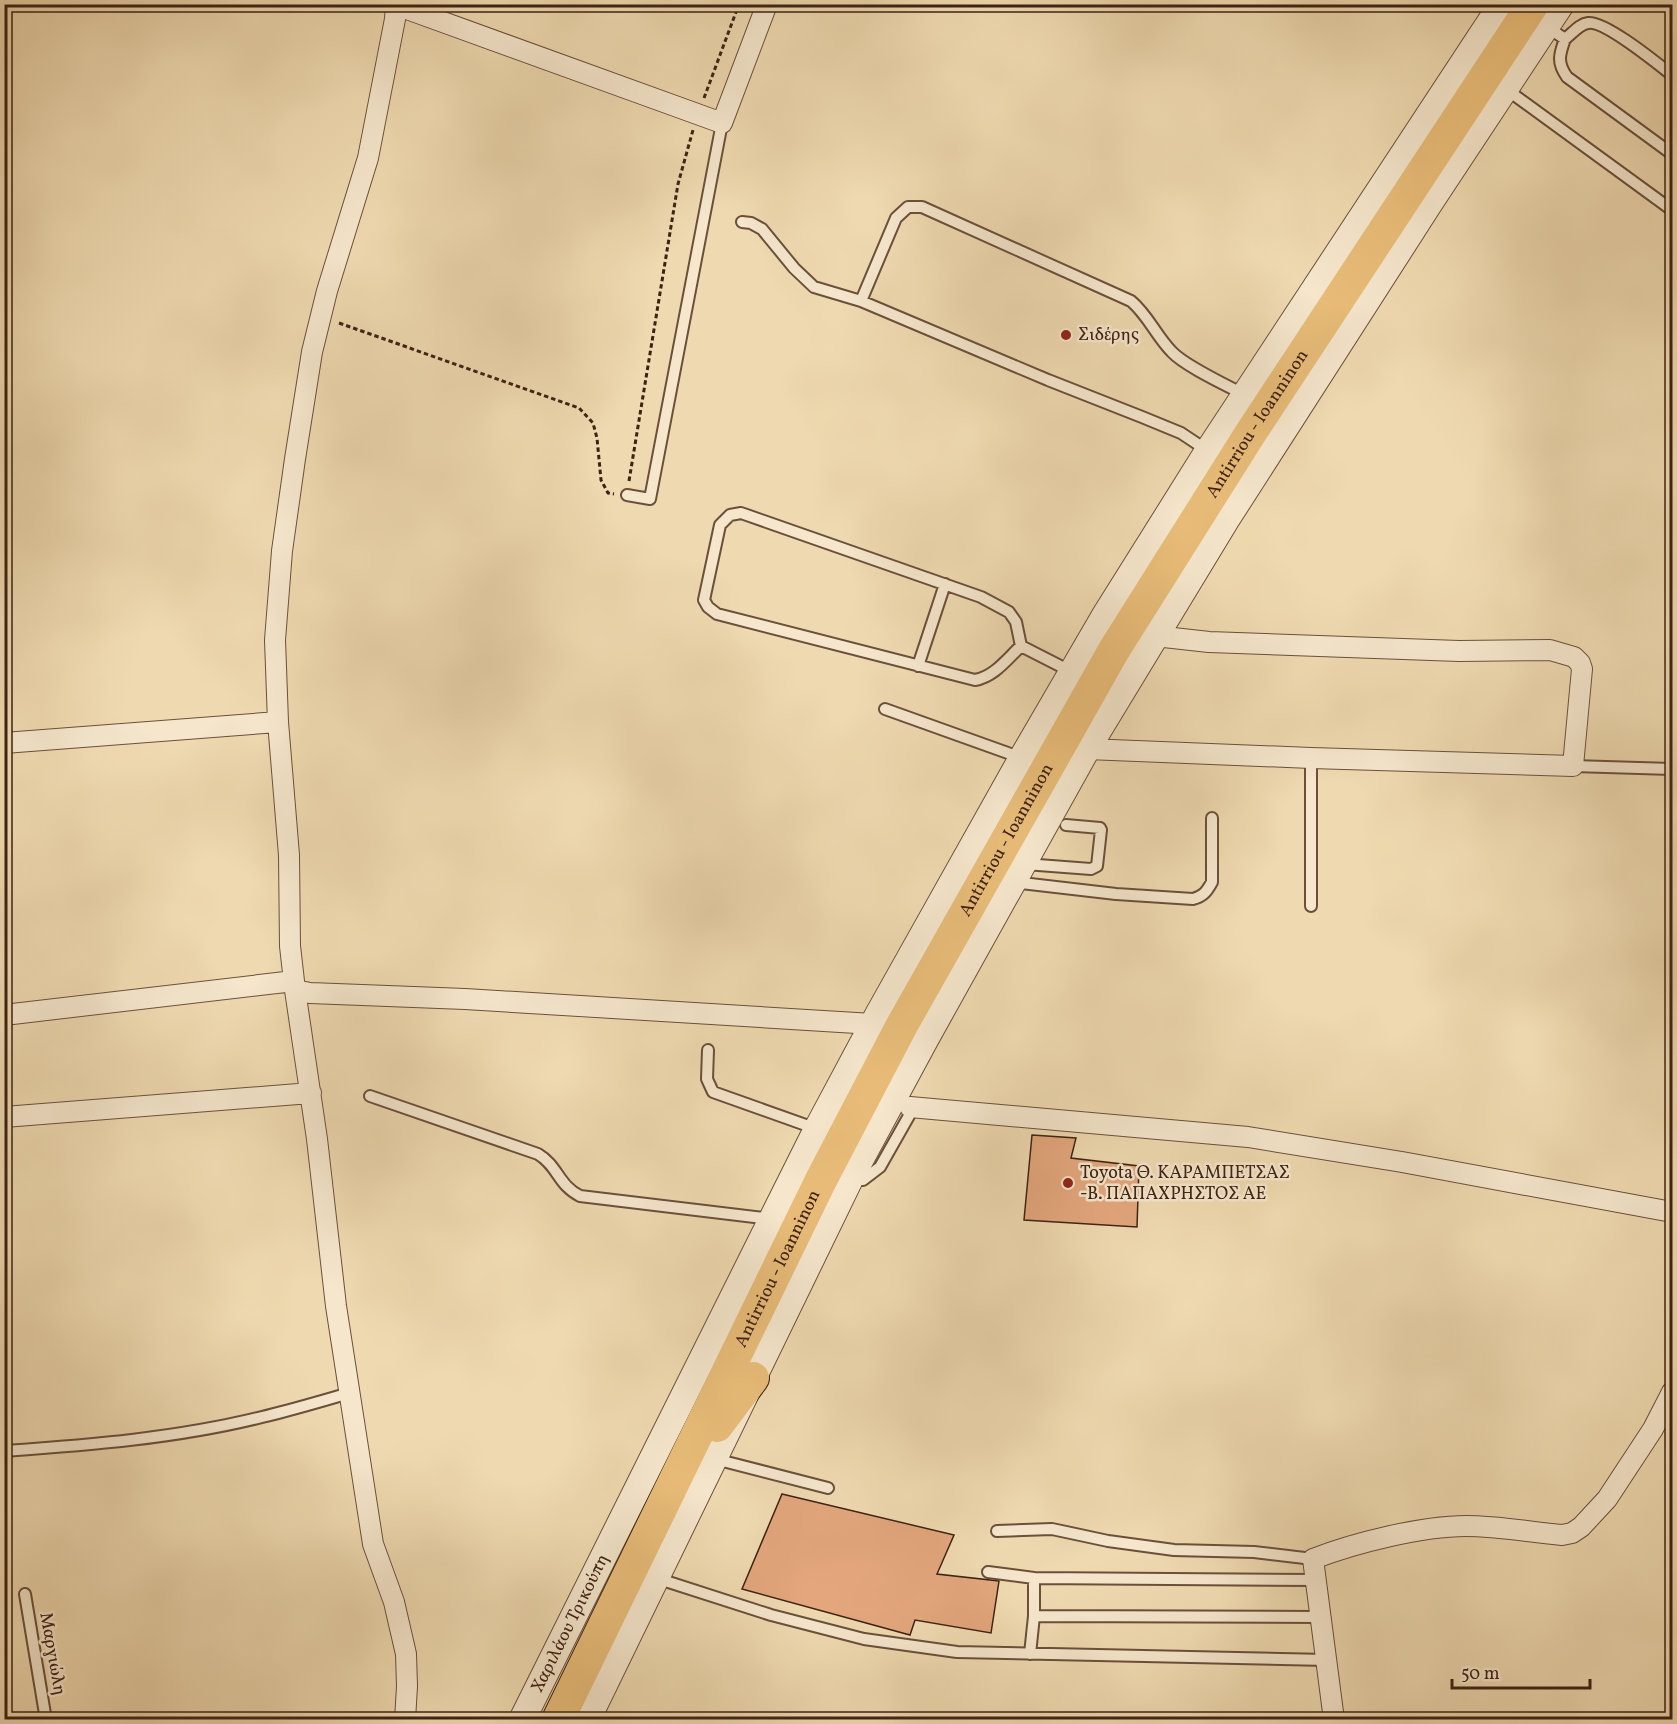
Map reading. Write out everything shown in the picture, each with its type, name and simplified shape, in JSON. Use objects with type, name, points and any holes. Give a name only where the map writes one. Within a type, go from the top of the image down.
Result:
[{"type":"main road","name":"Antirriou - Ioanninon","points":[[558,1719],[861,1102],[1098,677],[1250,434],[1548,24]]},
{"type":"main road","points":[[673,1484],[753,1378]]},
{"type":"street","points":[[405,1719],[406,1654],[394,1602],[373,1544],[336,1306],[311,1093],[290,946],[289,855],[278,722],[275,640],[282,551],[312,352],[368,158],[396,5],[722,123],[767,4]]},
{"type":"street","name":"Χαριλάου Τρικούπη","points":[[522,1719],[817,1129],[1022,758],[1137,564],[1208,451],[1502,4]]},
{"type":"street","points":[[587,1719],[851,1178],[903,1100],[1017,873],[1087,748],[1308,392],[1561,4]]},
{"type":"street","points":[[1087,748],[1573,766],[1582,669],[1574,657],[1565,653],[1550,650],[1459,651],[1209,642],[1155,636]]},
{"type":"street","points":[[4,743],[278,722]]},
{"type":"street","points":[[4,1015],[295,985],[310,993],[465,999],[873,1024]]},
{"type":"street","points":[[4,1117],[311,1093]]},
{"type":"street","points":[[903,1100],[1248,1137],[1402,1162],[1672,1212]]},
{"type":"street","points":[[1334,1719],[1313,1559],[1332,1552],[1416,1532],[1464,1526],[1562,1535],[1572,1533],[1581,1527],[1607,1499],[1653,1429],[1672,1392]]},
{"type":"lane","points":[[1672,75],[1622,38],[1594,23],[1581,26],[1548,24],[1560,53],[1559,63],[1567,77],[1672,154]]},
{"type":"lane","points":[[1506,89],[1672,210]]},
{"type":"lane","points":[[627,495],[650,499],[722,123]]},
{"type":"lane","points":[[861,301],[896,218],[908,207],[922,207],[1131,301],[1147,317],[1177,357],[1245,395]]},
{"type":"lane","points":[[742,222],[751,223],[762,230],[794,268],[814,287],[861,301],[1048,381],[1180,433],[1208,451]]},
{"type":"lane","points":[[741,513],[981,597],[1009,612],[1016,622],[1021,646],[992,674],[975,680],[717,614],[708,607],[704,600],[720,525],[730,515],[741,513]]},
{"type":"lane","points":[[918,666],[945,584]]},
{"type":"lane","points":[[1021,646],[1072,672]]},
{"type":"lane","points":[[885,709],[1022,758]]},
{"type":"lane","points":[[1311,758],[1311,906]]},
{"type":"lane","points":[[1573,766],[1672,769]]},
{"type":"lane","points":[[1017,873],[1116,894],[1193,899],[1208,891],[1212,882],[1212,818]]},
{"type":"lane","points":[[1017,873],[1091,869],[1097,866],[1100,828],[1066,825]]},
{"type":"lane","points":[[708,1050],[707,1079],[713,1092],[817,1129]]},
{"type":"lane","points":[[370,1096],[538,1154],[551,1164],[569,1190],[580,1196],[771,1219]]},
{"type":"lane","points":[[4,1451],[128,1440],[194,1430],[261,1418],[350,1393]]},
{"type":"lane","points":[[715,1459],[828,1488]]},
{"type":"lane","points":[[997,1531],[1052,1529],[1108,1541],[1174,1550],[1254,1552],[1313,1559]]},
{"type":"lane","points":[[988,1572],[1034,1578],[1316,1580]]},
{"type":"lane","points":[[656,1578],[771,1615],[864,1639],[957,1652],[1327,1660]]},
{"type":"lane","points":[[1030,1654],[1034,1616],[1034,1578]]},
{"type":"lane","name":"Μαργιώλη","points":[[25,1594],[46,1719]]},
{"type":"lane","points":[[1034,1616],[1321,1617]]},
{"type":"path","points":[[321,317],[579,408],[593,423],[597,438],[601,480],[608,493],[627,495],[678,184],[698,114],[739,4]]},
{"type":"building","points":[[1032,1135],[1076,1138],[1071,1158],[1139,1166],[1137,1227],[1024,1220]]},
{"type":"building","points":[[782,1494],[954,1535],[937,1574],[999,1581],[991,1633],[915,1620],[910,1635],[742,1589]]},
{"type":"place","name":"Σιδέρης","points":[[1066,335]]},
{"type":"place","name":"Toyota Θ. ΚΑΡΑΜΠΕΤΣΑΣ -Β. ΠΑΠΑΧΡΗΣΤΟΣ ΑΕ","points":[[1068,1183]]}]
